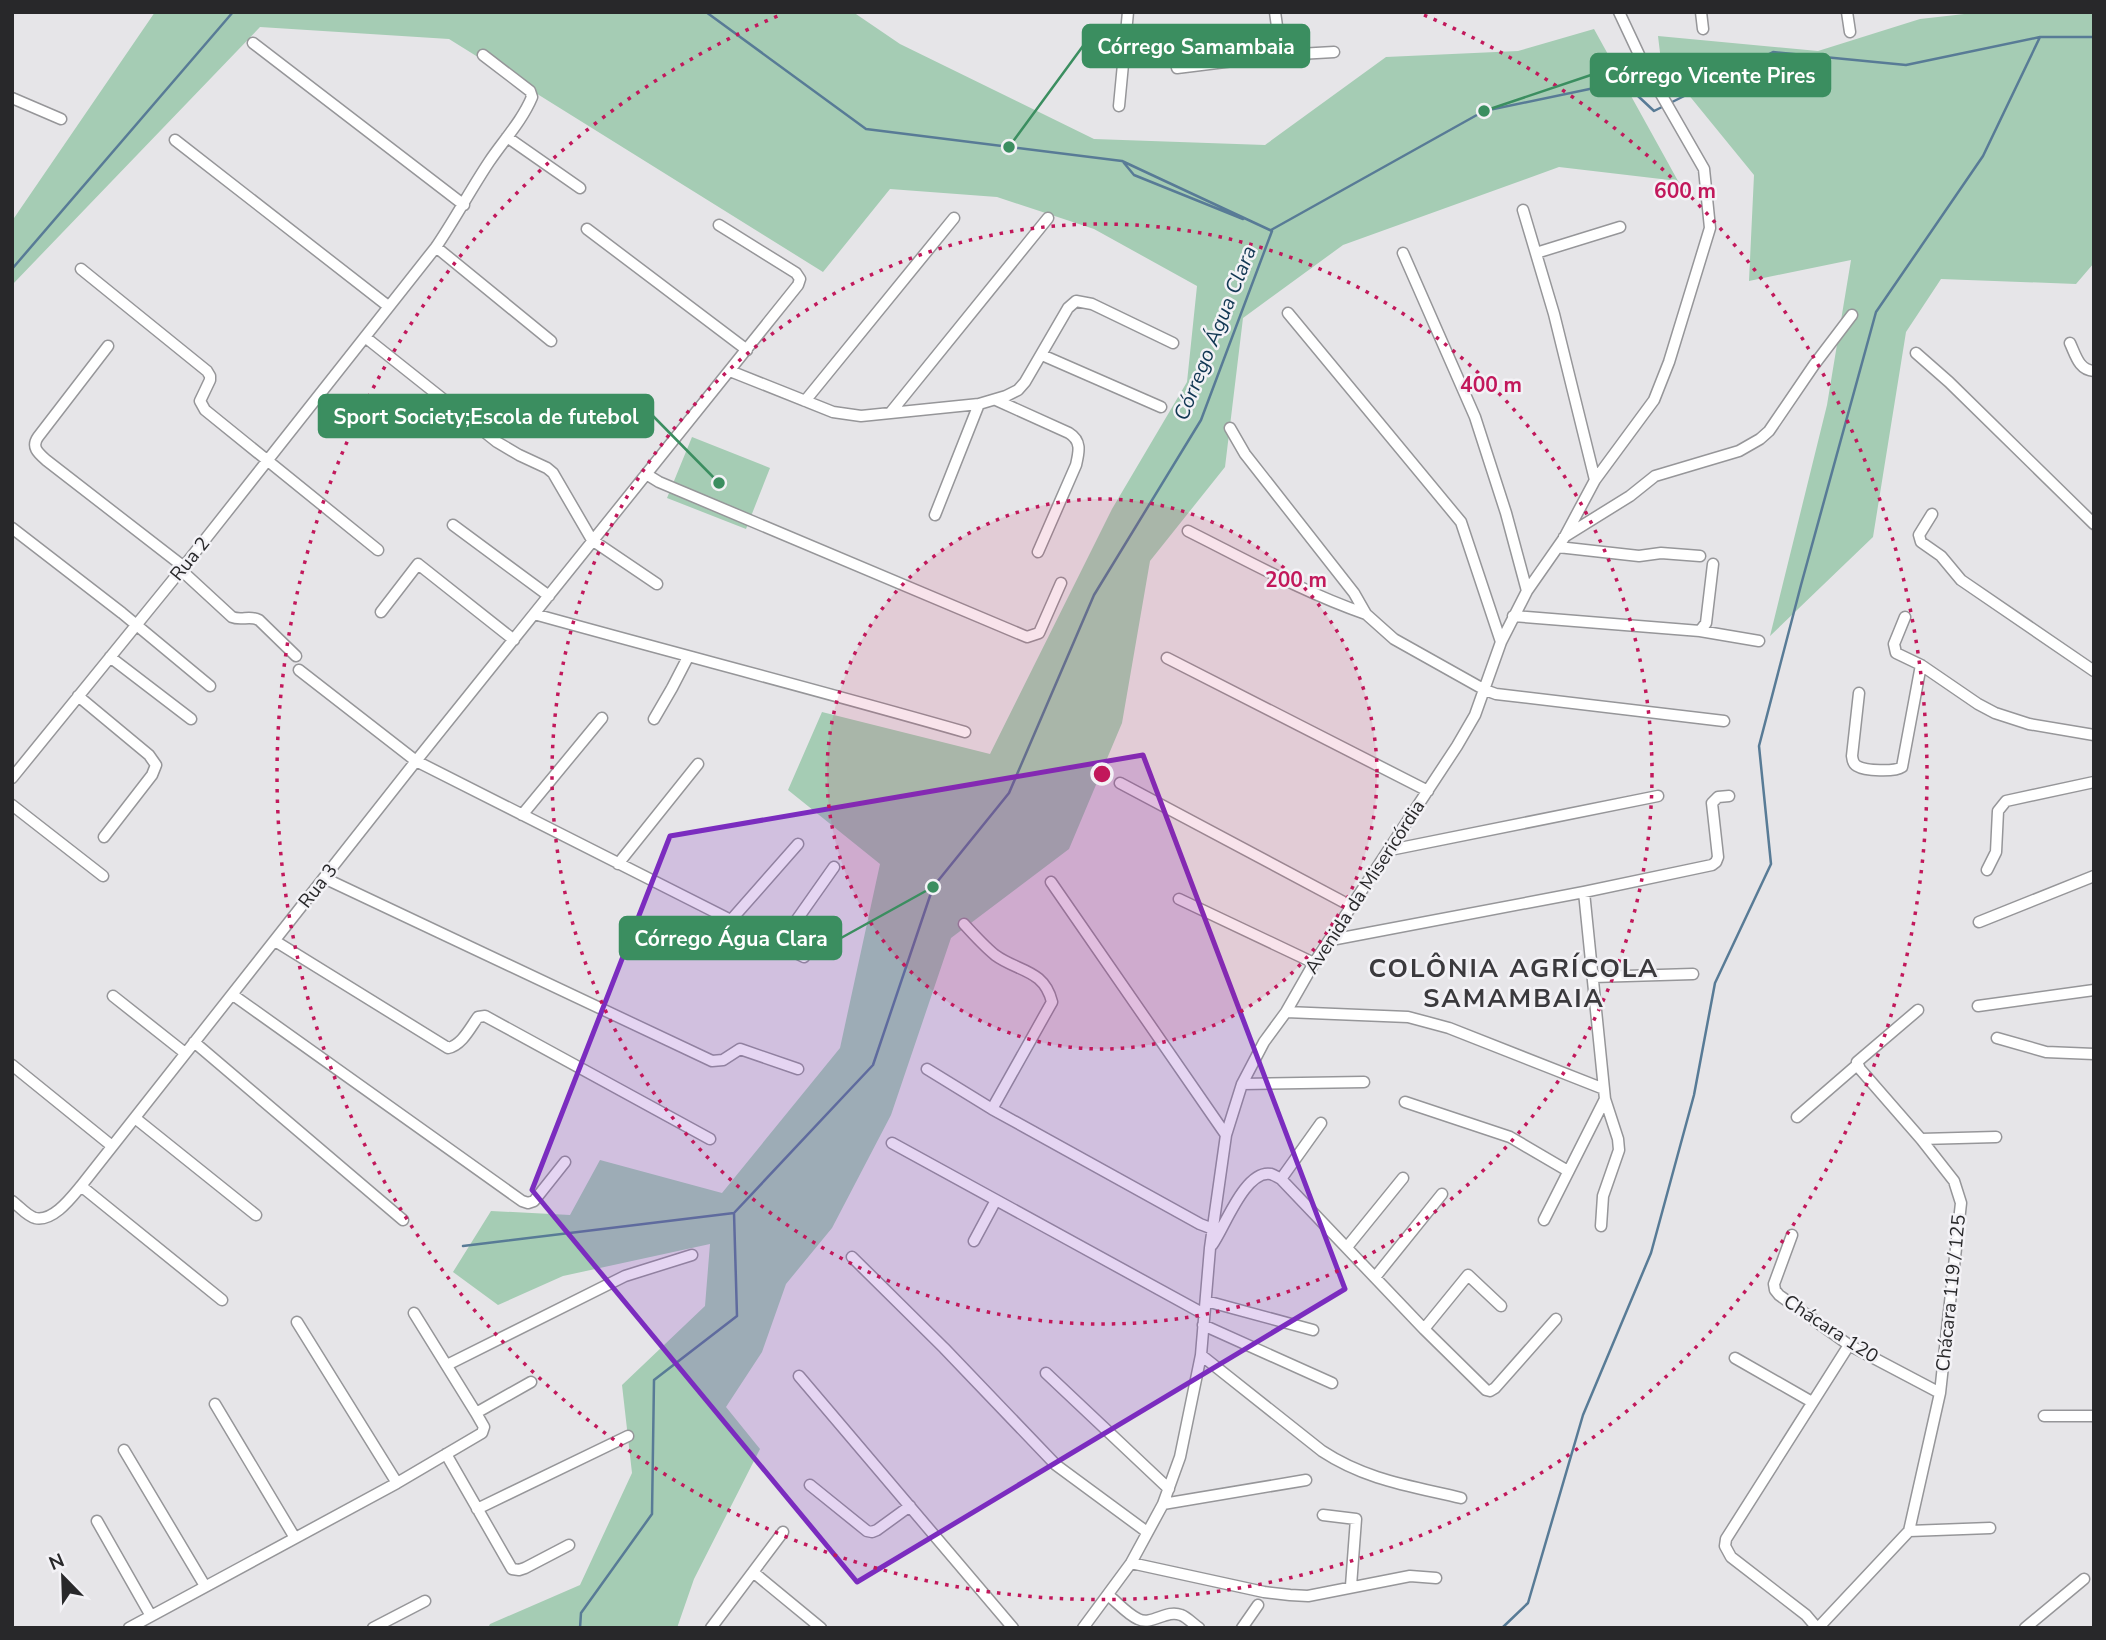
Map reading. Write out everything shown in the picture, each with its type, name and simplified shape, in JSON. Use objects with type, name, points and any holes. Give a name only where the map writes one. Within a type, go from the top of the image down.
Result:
[{"type":"street","points":[[1119,106],[1128,12]]},
{"type":"street","points":[[1275,12],[1281,55]]},
{"type":"street","name":"Avenida da Misericórdia","points":[[1086,1627],[1130,1563],[1163,1504],[1186,1436],[1201,1355],[1210,1248],[1226,1135],[1242,1084],[1264,1042],[1286,1012],[1314,962],[1331,940],[1469,726],[1513,616],[1561,542],[1595,481],[1646,413],[1661,386],[1669,362],[1710,228],[1704,169],[1642,61],[1619,12]]},
{"type":"street","points":[[1701,12],[1703,29]]},
{"type":"street","points":[[1847,12],[1850,32]]},
{"type":"street","points":[[253,43],[464,205]]},
{"type":"street","points":[[1177,68],[1281,55],[1334,52]]},
{"type":"street","name":"Rua 2","points":[[12,778],[268,461],[436,247],[464,205],[532,97],[530,91],[483,55]]},
{"type":"street","points":[[12,98],[61,119]]},
{"type":"street","points":[[507,137],[580,188]]},
{"type":"street","points":[[175,140],[388,306]]},
{"type":"street","points":[[1523,210],[1554,314],[1595,481]]},
{"type":"street","points":[[806,401],[954,218]]},
{"type":"street","points":[[891,412],[1048,218]]},
{"type":"street","name":"Rua 3","points":[[12,1201],[33,1217],[43,1218],[67,1202],[81,1186],[416,761],[798,285],[800,277],[762,250],[719,225]]},
{"type":"street","points":[[1536,253],[1620,227]]},
{"type":"street","points":[[587,229],[747,350]]},
{"type":"street","points":[[436,247],[551,341]]},
{"type":"street","points":[[1403,253],[1475,417],[1506,513],[1527,591]]},
{"type":"street","points":[[81,269],[207,371],[210,376],[208,385],[200,397],[201,405],[209,415],[378,550]]},
{"type":"street","points":[[730,372],[832,412],[861,416],[979,404],[1018,390],[1042,355],[1068,308],[1076,301],[1092,304],[1173,343]]},
{"type":"street","points":[[1288,313],[1461,522],[1501,642]]},
{"type":"street","points":[[1561,542],[1655,476],[1739,451],[1760,439],[1769,431],[1852,315]]},
{"type":"street","points":[[365,337],[497,442],[553,473],[592,540],[657,584]]},
{"type":"street","points":[[2070,344],[2080,365],[2085,370],[2094,371]]},
{"type":"street","points":[[108,346],[38,437],[34,443],[35,448],[46,460],[183,568],[230,616],[235,619],[252,617],[259,620],[296,656]]},
{"type":"street","points":[[1916,353],[2094,524]]},
{"type":"street","points":[[1042,355],[1161,407]]},
{"type":"street","points":[[996,400],[1069,433],[1079,444],[1076,465],[1038,552]]},
{"type":"street","points":[[935,515],[979,404]]},
{"type":"street","points":[[1230,428],[1245,454],[1354,593],[1366,614],[1394,639],[1496,694],[1724,721]]},
{"type":"street","points":[[646,474],[1027,637],[1039,633],[1061,583]]},
{"type":"street","points":[[1932,514],[1919,535],[1921,542],[1941,556],[1961,580],[2094,671]]},
{"type":"street","points":[[453,525],[549,596]]},
{"type":"street","points":[[12,528],[137,625],[210,686]]},
{"type":"street","points":[[1188,531],[1310,591],[1366,614]]},
{"type":"street","points":[[1561,542],[1639,556],[1661,553],[1700,556]]},
{"type":"street","points":[[382,612],[418,564],[514,640]]},
{"type":"street","points":[[1700,631],[1706,623],[1713,564]]},
{"type":"street","points":[[534,614],[965,732]]},
{"type":"street","points":[[1513,616],[1700,631],[1759,641]]},
{"type":"street","points":[[1905,617],[1894,644],[1896,653],[1921,665],[1994,713],[2094,736]]},
{"type":"street","points":[[110,657],[191,719]]},
{"type":"street","points":[[653,719],[688,657]]},
{"type":"street","points":[[1167,658],[1428,791]]},
{"type":"street","points":[[1859,693],[1853,762],[1857,766],[1893,772],[1899,770],[1902,767],[1921,665]]},
{"type":"street","points":[[299,670],[416,761],[804,957]]},
{"type":"street","points":[[78,696],[149,755],[156,765],[152,775],[104,837]]},
{"type":"street","points":[[522,815],[603,718]]},
{"type":"street","points":[[618,864],[698,764]]},
{"type":"street","points":[[1987,870],[1996,852],[1998,811],[2006,801],[2094,782]]},
{"type":"street","points":[[1119,783],[1352,906]]},
{"type":"street","points":[[1390,850],[1658,796]]},
{"type":"street","points":[[1331,940],[1712,865],[1718,857],[1712,803],[1718,797],[1729,796]]},
{"type":"street","points":[[12,804],[103,876]]},
{"type":"street","points":[[731,920],[798,844]]},
{"type":"street","points":[[779,945],[834,867]]},
{"type":"street","points":[[1979,922],[2094,876]]},
{"type":"street","points":[[324,878],[712,1061],[723,1060],[740,1049],[797,1069]]},
{"type":"street","points":[[1051,883],[1226,1135]]},
{"type":"street","points":[[1584,892],[1605,1094],[1619,1150],[1603,1196],[1601,1226]]},
{"type":"street","points":[[1179,899],[1314,962]]},
{"type":"street","points":[[964,924],[997,957],[1035,975],[1045,986],[1052,1002],[992,1109]]},
{"type":"street","points":[[275,941],[448,1048],[456,1045],[478,1017],[484,1015],[710,1139]]},
{"type":"street","points":[[1592,977],[1693,974]]},
{"type":"street","points":[[1978,1006],[2094,990]]},
{"type":"street","points":[[233,995],[522,1201],[534,1201],[565,1162]]},
{"type":"street","points":[[113,996],[185,1053]]},
{"type":"street","points":[[1797,1117],[1918,1010]]},
{"type":"street","points":[[1286,1012],[1408,1017],[1426,1021],[1458,1031],[1605,1094]]},
{"type":"street","points":[[1997,1038],[2046,1052],[2094,1054]]},
{"type":"street","points":[[194,1042],[403,1220]]},
{"type":"street","name":"Chácara 119 / 125","points":[[1857,1063],[1954,1181],[1961,1203],[1940,1393],[1909,1531]]},
{"type":"street","points":[[12,1065],[112,1146]]},
{"type":"street","points":[[927,1069],[992,1109],[1213,1229]]},
{"type":"street","points":[[1242,1084],[1364,1082]]},
{"type":"street","points":[[1544,1220],[1605,1094]]},
{"type":"street","points":[[1405,1102],[1510,1138],[1569,1171]]},
{"type":"street","points":[[135,1118],[256,1215]]},
{"type":"street","points":[[1281,1179],[1321,1123]]},
{"type":"street","points":[[1921,1139],[1996,1137]]},
{"type":"street","points":[[892,1143],[1204,1320],[1332,1383]]},
{"type":"street","points":[[1210,1248],[1250,1184],[1259,1176],[1270,1174],[1281,1179],[1486,1390],[1495,1388],[1556,1319]]},
{"type":"street","points":[[1347,1247],[1403,1178]]},
{"type":"street","points":[[81,1186],[222,1300]]},
{"type":"street","points":[[1376,1276],[1442,1194]]},
{"type":"street","points":[[974,1241],[996,1200]]},
{"type":"street","name":"Chácara 120","points":[[1793,1235],[1774,1284],[1779,1295],[1849,1345],[1940,1393]]},
{"type":"street","points":[[447,1365],[625,1276],[692,1255]]},
{"type":"street","points":[[852,1257],[1056,1465],[1147,1532]]},
{"type":"street","points":[[1424,1329],[1468,1275],[1501,1306]]},
{"type":"street","points":[[1206,1301],[1313,1330]]},
{"type":"street","points":[[130,1628],[397,1483],[482,1433],[484,1427],[414,1313]]},
{"type":"street","points":[[297,1322],[397,1483]]},
{"type":"street","points":[[1849,1345],[1727,1539],[1725,1546],[1731,1557],[1806,1615],[1817,1628],[1909,1531],[1990,1528]]},
{"type":"street","points":[[1201,1355],[1342,1465],[1374,1478],[1461,1498]]},
{"type":"street","points":[[1735,1358],[1812,1402]]},
{"type":"street","points":[[1046,1373],[1169,1489]]},
{"type":"street","points":[[799,1376],[1013,1628]]},
{"type":"street","points":[[476,1413],[531,1382]]},
{"type":"street","points":[[215,1404],[295,1538]]},
{"type":"street","points":[[2043,1416],[2094,1416]]},
{"type":"street","points":[[477,1509],[628,1436]]},
{"type":"street","points":[[124,1450],[205,1586]]},
{"type":"street","points":[[446,1454],[508,1563],[515,1570],[525,1568],[569,1545]]},
{"type":"street","points":[[1163,1504],[1306,1480]]},
{"type":"street","points":[[810,1485],[867,1531],[877,1530],[910,1506]]},
{"type":"street","points":[[1323,1515],[1356,1519],[1351,1586]]},
{"type":"street","points":[[96,1521],[150,1616]]},
{"type":"street","points":[[711,1628],[783,1532]]},
{"type":"street","points":[[1130,1563],[1264,1592],[1308,1596],[1410,1577],[1436,1578]]},
{"type":"street","points":[[752,1572],[821,1628]]},
{"type":"street","points":[[2025,1628],[2084,1579]]},
{"type":"street","points":[[1108,1595],[1138,1619],[1146,1621],[1169,1614],[1182,1615],[1199,1628]]},
{"type":"street","points":[[373,1628],[425,1601]]},
{"type":"street","points":[[1242,1628],[1258,1605]]},
{"type":"highlighted area","points":[[1143,755],[1345,1289],[857,1582],[532,1190],[670,836]]},
{"type":"green space","points":[[155,12],[853,12],[900,44],[1094,139],[1265,145],[1386,57],[1518,51],[1594,29],[1678,181],[1559,167],[1343,245],[1243,318],[1225,467],[1150,561],[1122,723],[1069,849],[951,938],[891,1115],[832,1228],[786,1284],[762,1352],[726,1407],[760,1449],[694,1579],[677,1628],[488,1628],[490,1624],[580,1585],[632,1473],[622,1385],[705,1306],[710,1244],[563,1276],[498,1305],[453,1272],[491,1211],[570,1215],[600,1160],[722,1193],[840,1048],[880,864],[788,790],[822,712],[990,754],[1112,509],[1187,382],[1197,286],[1094,229],[997,197],[890,189],[823,272],[449,39],[260,27],[12,285],[12,221]]},
{"type":"green space","points":[[1982,12],[2094,12],[2094,263],[2076,284],[1941,279],[1906,332],[1873,537],[1770,636],[1827,405],[1851,260],[1749,281],[1754,175],[1661,61],[1658,36],[1818,51],[1920,19]]},
{"type":"green space","points":[[692,437],[770,468],[746,529],[667,498]]},
{"type":"waterway","points":[[12,269],[233,12]]},
{"type":"waterway","name":"Córrego Água Clara","points":[[463,1246],[734,1213],[873,1065],[933,887],[1009,793],[1094,595],[1201,420],[1272,231],[1122,161],[866,129],[706,12]]},
{"type":"waterway","points":[[1271,230],[1484,111],[1623,82],[1654,111],[1773,52],[1906,65],[2040,37],[2094,37]]},
{"type":"waterway","points":[[1502,1628],[1528,1603],[1583,1415],[1651,1253],[1694,1095],[1715,983],[1771,864],[1759,746],[1876,312],[1983,156],[2040,37]]},
{"type":"waterway","points":[[1124,163],[1134,175],[1243,219]]},
{"type":"waterway","points":[[580,1628],[581,1613],[652,1514],[654,1380],[737,1316],[734,1213]]},
{"type":"place","name":"Córrego Vicente Pires","points":[[1484,111]]},
{"type":"place","name":"Córrego Samambaia","points":[[1009,147]]},
{"type":"place","name":"Sport Society;Escola de futebol","points":[[719,483]]},
{"type":"place","name":"Córrego Água Clara","points":[[933,887]]},
{"type":"district","name":"COLÔNIA AGRÍCOLA SAMAMBAIA","points":[[1514,983]]}]
